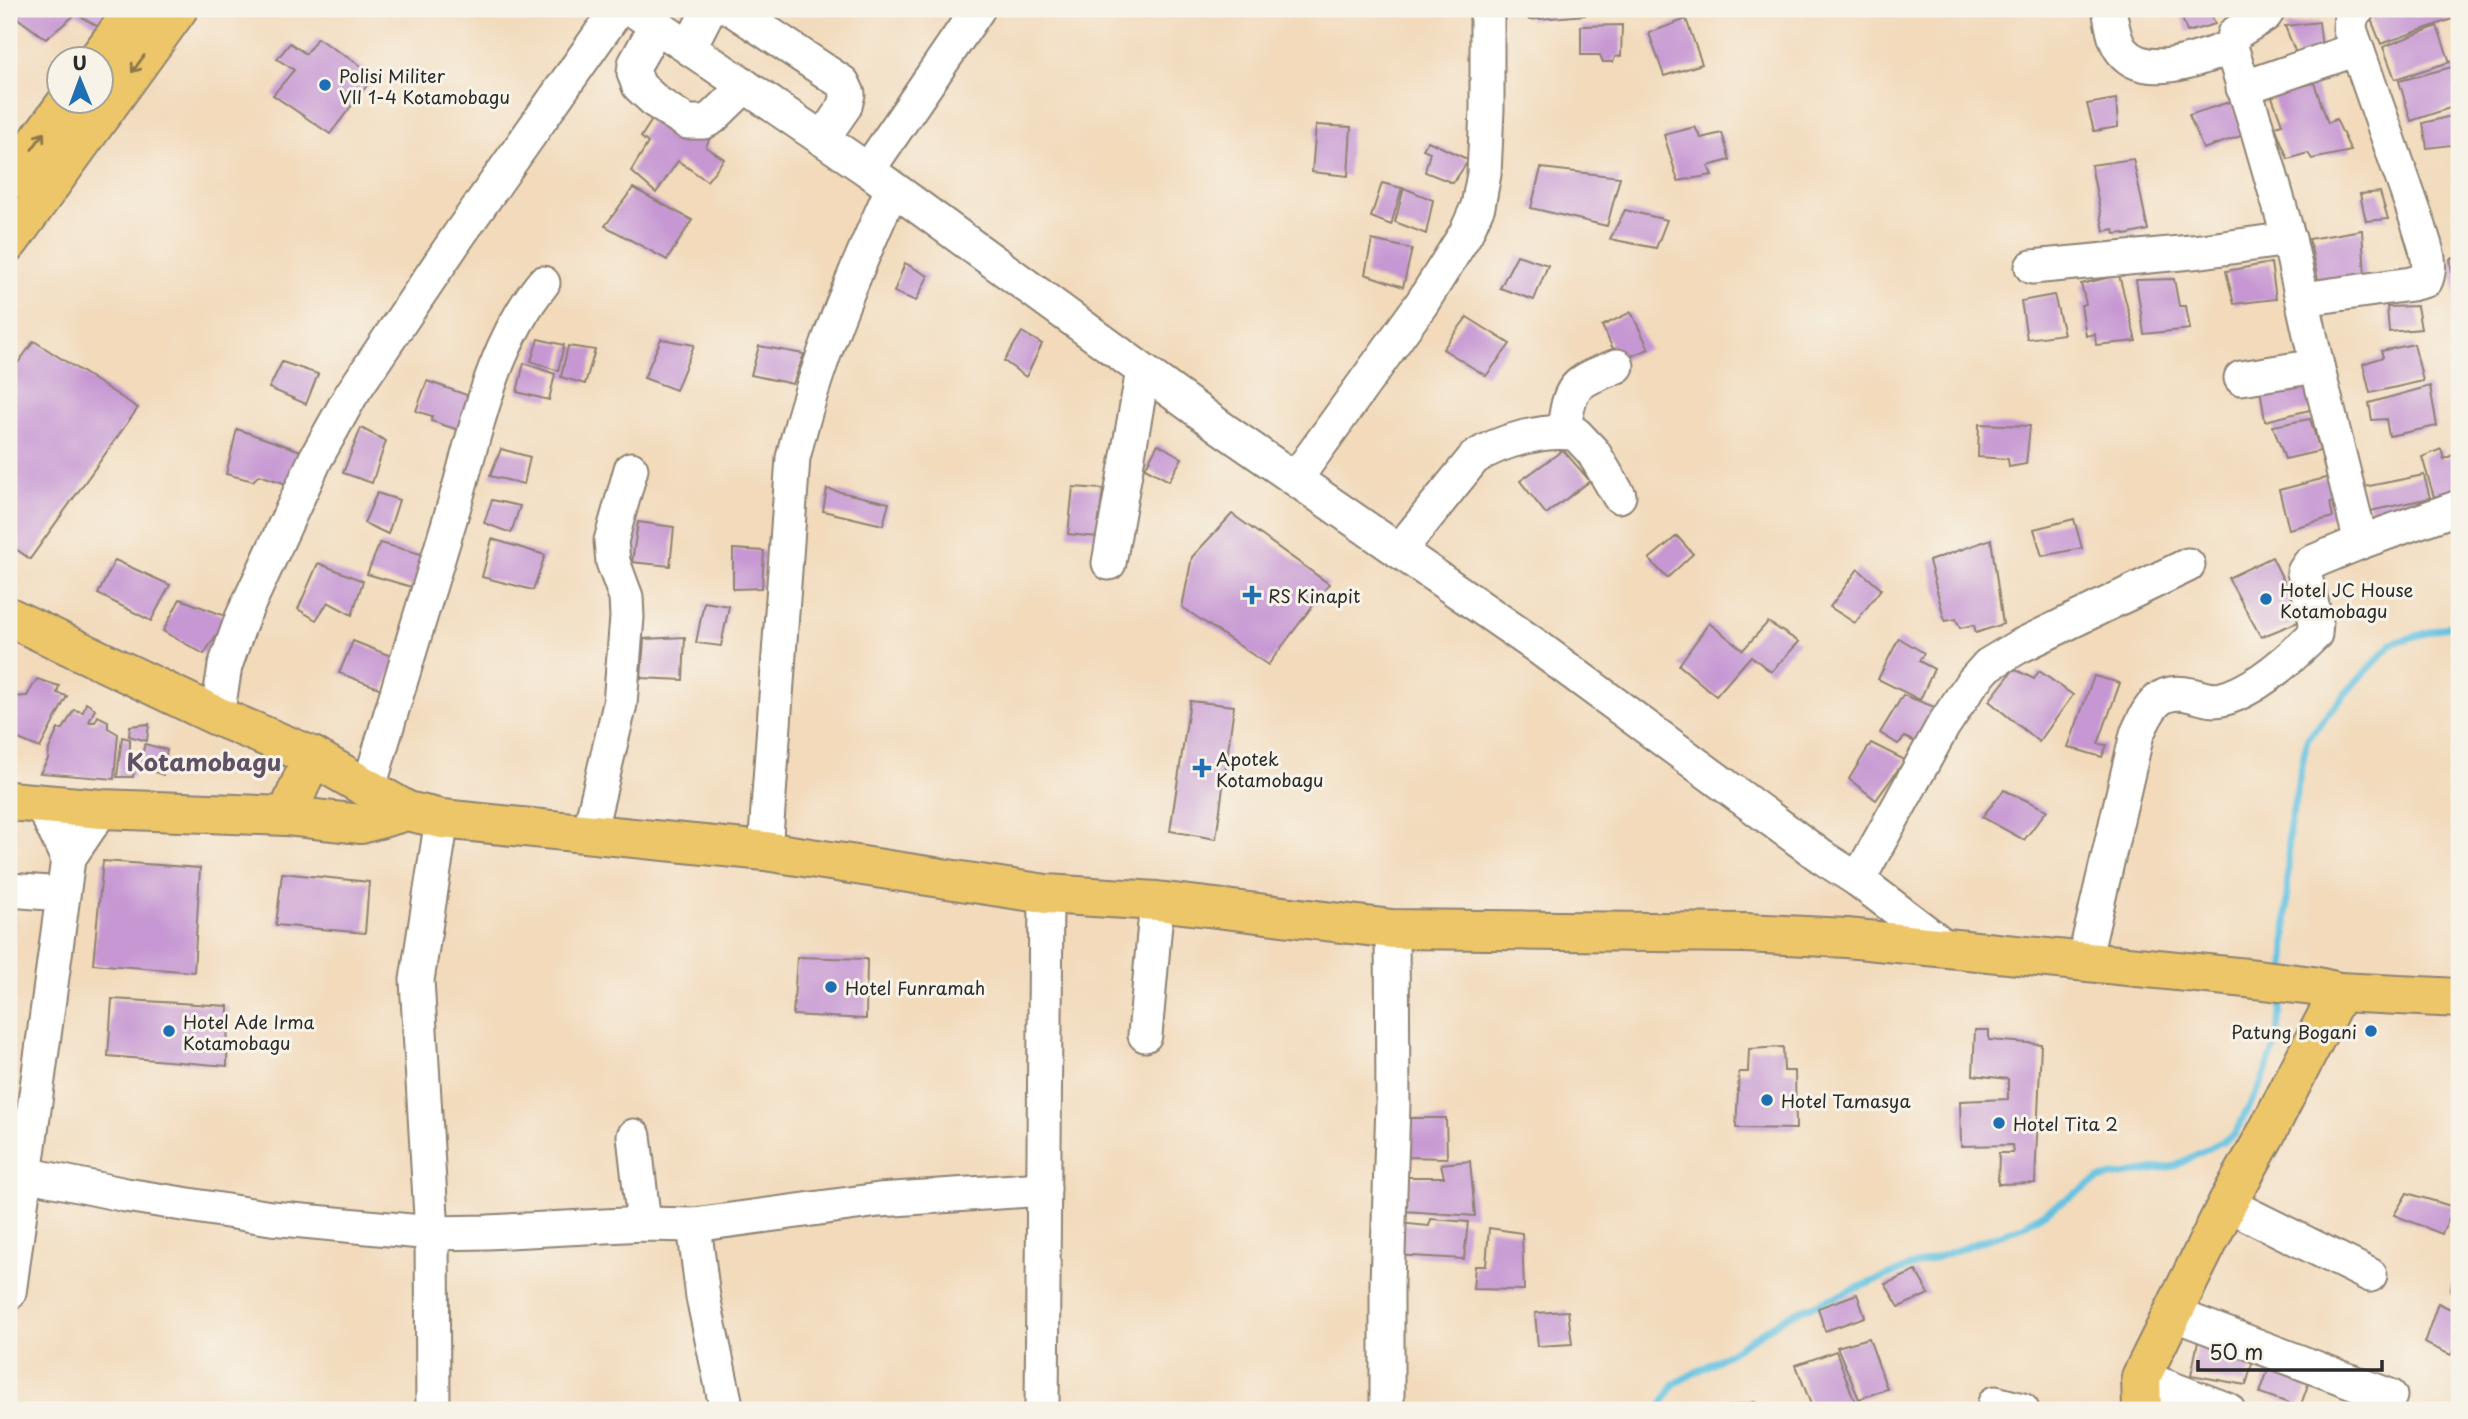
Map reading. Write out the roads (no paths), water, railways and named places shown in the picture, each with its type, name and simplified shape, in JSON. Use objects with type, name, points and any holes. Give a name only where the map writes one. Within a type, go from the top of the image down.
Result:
[{"type":"main road","points":[[107,46],[135,9]]},
{"type":"main road","points":[[9,242],[178,9]]},
{"type":"main road","points":[[9,180],[57,116]]},
{"type":"main road","points":[[9,617],[217,716],[312,756],[368,790],[425,815]]},
{"type":"main road","points":[[287,816],[312,756]]},
{"type":"main road","points":[[25,803],[102,809],[287,816],[361,824],[425,815],[765,851],[1046,894],[1157,901],[1392,929],[1745,933],[1847,938],[2247,978],[2326,989],[2459,998]]},
{"type":"main road","points":[[2142,1393],[2173,1314],[2258,1148],[2326,989]]},
{"type":"street","points":[[217,716],[225,666],[242,618],[316,458],[345,406],[459,235],[618,9]]},
{"type":"street","points":[[689,48],[709,9]]},
{"type":"street","points":[[732,9],[844,83],[848,94],[845,106],[822,139]]},
{"type":"street","points":[[765,851],[793,458],[802,421],[821,363],[872,236],[880,180],[978,9]]},
{"type":"street","points":[[1296,478],[1422,303],[1466,233],[1478,206],[1484,174],[1487,109],[1487,9]]},
{"type":"street","points":[[2109,9],[2117,42],[2122,51],[2134,61],[2166,65],[2190,63],[2231,47]]},
{"type":"street","points":[[2270,9],[2234,34],[2231,47],[2258,128],[2289,239],[2316,366],[2361,542]]},
{"type":"street","points":[[2303,299],[2411,285],[2426,280],[2430,270],[2419,226],[2350,29],[2351,16],[2358,9]]},
{"type":"street","points":[[745,86],[712,118],[704,122],[687,122],[656,102],[639,86],[634,73],[644,17],[745,86],[822,139],[880,180],[1223,429],[1535,645],[1947,948]]},
{"type":"street","points":[[2243,88],[2357,49]]},
{"type":"street","points":[[2032,267],[2202,251],[2289,239]]},
{"type":"street","points":[[368,790],[479,415],[510,334],[528,301],[543,283]]},
{"type":"street","points":[[1564,432],[1570,394],[1582,380],[1617,366]]},
{"type":"street","points":[[2241,378],[2316,366]]},
{"type":"street","points":[[1109,563],[1143,371]]},
{"type":"street","points":[[1399,551],[1474,458],[1490,447],[1564,432],[1576,434],[1593,452],[1619,496]]},
{"type":"street","points":[[589,834],[620,704],[627,617],[626,597],[613,562],[611,541],[631,469]]},
{"type":"street","points":[[2084,961],[2137,734],[2148,709],[2162,696],[2177,693],[2210,701],[2224,699],[2256,683],[2315,634],[2316,622],[2304,572],[2310,563],[2459,507]]},
{"type":"street","points":[[1858,880],[1943,726],[1971,684],[1988,665],[2018,647],[2188,565]]},
{"type":"street","points":[[25,803],[68,859]]},
{"type":"street","points":[[9,1293],[68,859],[102,809]]},
{"type":"street","points":[[425,815],[417,980],[432,1233],[433,1410]]},
{"type":"street","points":[[9,890],[62,894]]},
{"type":"street","points":[[1042,1410],[1046,894]]},
{"type":"street","points":[[1145,1035],[1157,901]]},
{"type":"street","points":[[1387,1404],[1387,1283],[1393,1104],[1392,929]]},
{"type":"street","points":[[634,1136],[644,1224]]},
{"type":"street","points":[[25,1174],[126,1195],[271,1218],[432,1233],[644,1224],[694,1225],[878,1200],[1044,1189]]},
{"type":"street","points":[[2227,1204],[2370,1275]]},
{"type":"street","points":[[694,1225],[703,1297],[727,1410]]},
{"type":"street","points":[[2173,1314],[2390,1396]]},
{"type":"street","points":[[2142,1393],[2228,1410]]},
{"type":"waterway","points":[[2285,972],[2289,830],[2307,739],[2393,643],[2459,623]]},
{"type":"waterway","points":[[1659,1410],[1674,1384],[1789,1315],[2021,1227],[2099,1179],[2175,1166],[2234,1135],[2260,1086],[2277,1041],[2282,995]]},
{"type":"place","name":"Polisi Militer VII 1-4 Kotamobagu","points":[[325,85]]},
{"type":"place","name":"RS Kinapit","points":[[1252,595]]},
{"type":"place","name":"Hotel JC House Kotamobagu","points":[[2266,599]]},
{"type":"place","name":"Apotek Kotamobagu","points":[[1202,768]]},
{"type":"place","name":"Hotel Funramah","points":[[831,987]]},
{"type":"place","name":"Hotel Ade Irma Kotamobagu","points":[[169,1031]]},
{"type":"place","name":"Patung Bogani","points":[[2371,1031]]},
{"type":"place","name":"Hotel Tamasya","points":[[1767,1100]]},
{"type":"place","name":"Hotel Tita 2","points":[[1999,1123]]},
{"type":"district","name":"Kotamobagu","points":[[204,761]]}]
